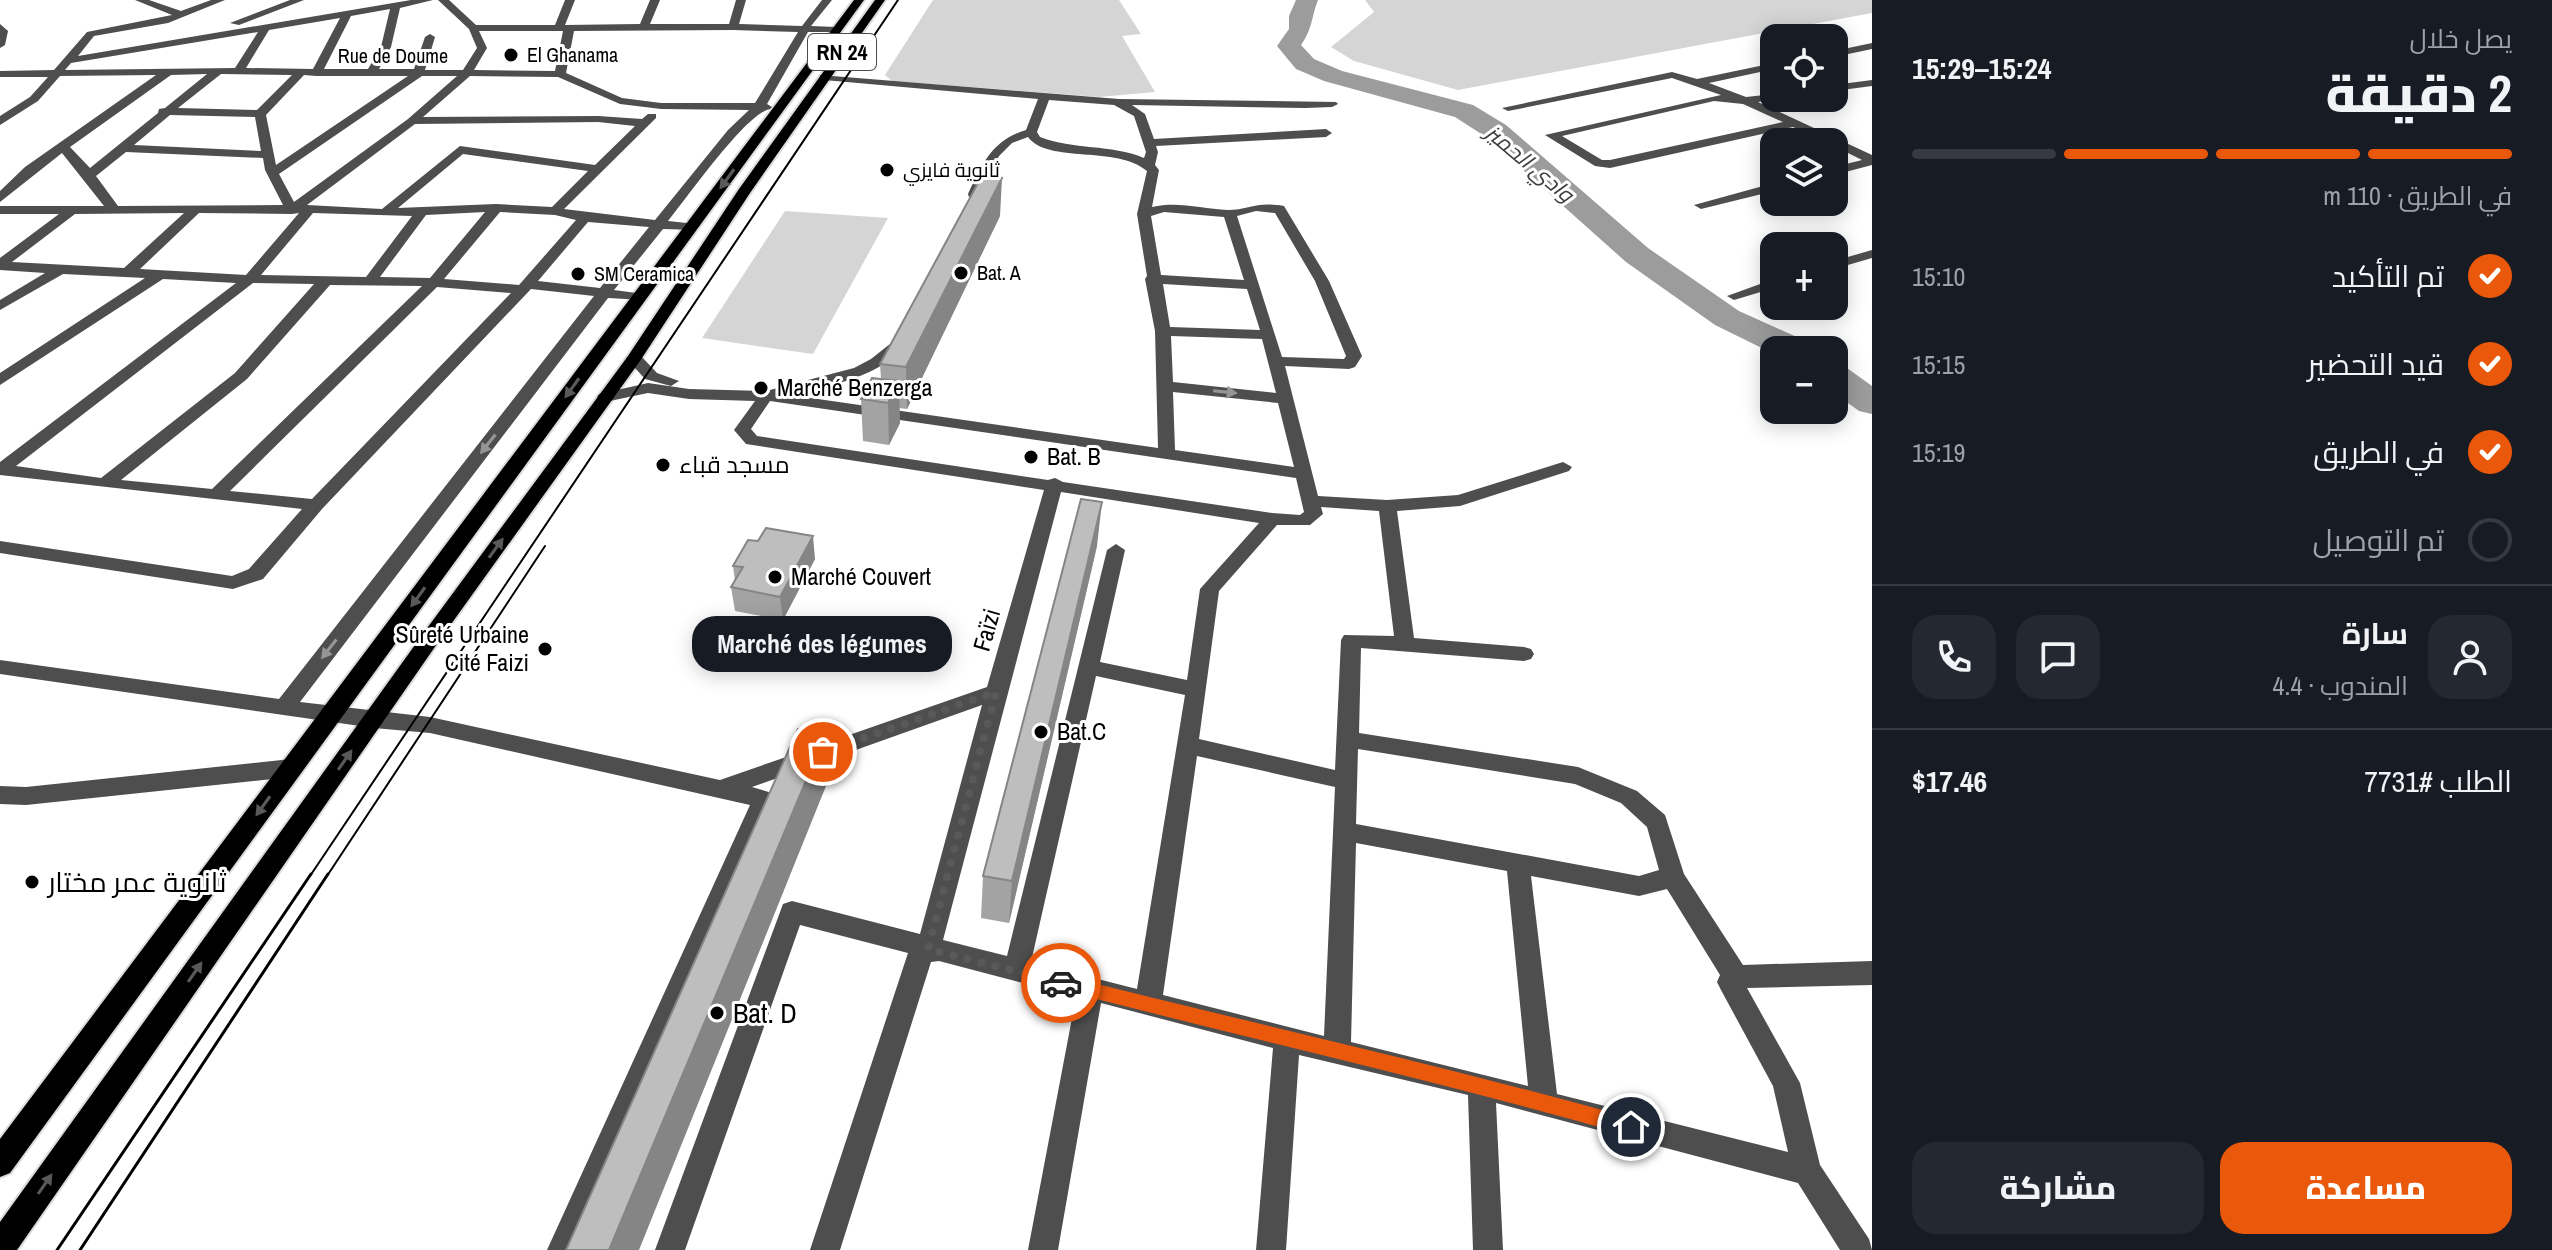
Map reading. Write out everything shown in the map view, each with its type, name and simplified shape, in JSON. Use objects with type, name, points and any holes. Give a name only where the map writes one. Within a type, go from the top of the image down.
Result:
[{"type":"main road","name":"RN 24","points":[[0,1248],[634,358],[783,109],[859,0]]},
{"type":"main road","name":"RN 24","points":[[0,1163],[691,227],[783,109],[824,77],[880,0]]},
{"type":"street","points":[[140,0],[182,15]]},
{"type":"street","points":[[0,121],[34,99],[91,34],[182,15],[220,0]]},
{"type":"street","points":[[198,36],[299,0]]},
{"type":"street","points":[[66,61],[198,36],[265,28],[428,0]]},
{"type":"street","points":[[0,470],[250,279],[300,210],[466,74],[482,48],[473,28],[443,0]]},
{"type":"street","points":[[560,74],[570,0]]},
{"type":"street","points":[[644,28],[655,0]]},
{"type":"street","points":[[733,27],[741,0]]},
{"type":"street","points":[[285,706],[604,293],[732,133],[783,109],[806,30],[827,0]]},
{"type":"street","points":[[371,73],[386,47],[395,7]]},
{"type":"street","points":[[316,73],[347,14]]},
{"type":"street","points":[[0,27],[3,31],[0,45]]},
{"type":"street","points":[[473,28],[733,27],[836,30]]},
{"type":"street","points":[[238,72],[265,28]]},
{"type":"street","points":[[273,173],[418,74],[430,37]]},
{"type":"street","points":[[1848,51],[1872,46]]},
{"type":"street","points":[[1699,82],[1760,69]]},
{"type":"street","points":[[0,198],[29,170],[169,71]]},
{"type":"street","points":[[89,175],[124,148],[163,111],[218,71]]},
{"type":"street","name":"Rue de Doume","points":[[0,74],[218,71],[560,74],[620,101],[661,106],[783,109]]},
{"type":"street","points":[[163,111],[260,114],[300,73]]},
{"type":"street","points":[[1508,108],[1672,75],[1699,82],[1744,101],[1872,160]]},
{"type":"street","points":[[824,77],[1117,102],[1193,101],[1230,106],[1332,104]]},
{"type":"street","points":[[1848,86],[1872,83]]},
{"type":"street","points":[[1031,132],[1045,96]]},
{"type":"street","points":[[1760,99],[1744,101],[1714,98],[1551,135],[1599,163],[1610,164],[1793,123]]},
{"type":"street","points":[[1117,102],[1139,114],[1152,152],[1149,164]]},
{"type":"street","points":[[555,211],[661,106]]},
{"type":"street","points":[[260,114],[273,173],[300,210]]},
{"type":"street","points":[[412,121],[598,119],[645,123]]},
{"type":"street","points":[[1031,132],[1035,139],[1048,145],[1130,157],[1149,164],[1153,170],[1144,214],[1152,279],[1163,331],[1167,454]]},
{"type":"street","points":[[965,213],[999,145],[1031,132]]},
{"type":"street","points":[[1149,143],[1326,133]]},
{"type":"street","points":[[64,148],[89,175],[114,210]]},
{"type":"street","points":[[124,148],[268,155]]},
{"type":"street","points":[[385,213],[460,150],[599,169]]},
{"type":"street","points":[[1848,167],[1872,160]]},
{"type":"street","points":[[1701,205],[1760,190]]},
{"type":"street","points":[[1144,214],[1152,210],[1202,209],[1230,214],[1256,207],[1279,209],[1322,281],[1354,356],[1349,364],[1276,361]]},
{"type":"street","points":[[0,210],[385,213],[496,208],[555,211],[585,218],[691,227]]},
{"type":"street","points":[[216,495],[434,282],[496,208]]},
{"type":"street","points":[[0,265],[72,210]]},
{"type":"street","points":[[127,273],[195,210]]},
{"type":"street","points":[[369,282],[423,210]]},
{"type":"street","points":[[911,320],[897,347],[863,371],[766,396],[742,430],[752,440],[1055,483],[1272,519],[1304,521],[1314,514],[1311,501],[1269,335],[1230,214]]},
{"type":"street","points":[[0,547],[233,583],[256,574],[316,505],[525,287],[585,218]]},
{"type":"street","points":[[1848,261],[1872,254]]},
{"type":"street","points":[[0,265],[250,279],[434,282],[639,297]]},
{"type":"street","points":[[0,306],[62,268]]},
{"type":"street","points":[[0,380],[159,275]]},
{"type":"street","points":[[1152,279],[1252,285]]},
{"type":"street","points":[[105,484],[241,376],[326,280]]},
{"type":"street","points":[[1734,296],[1760,288]]},
{"type":"street","points":[[1163,331],[1269,335]]},
{"type":"street","points":[[634,358],[657,384],[689,394],[705,392],[792,399],[1304,474]]},
{"type":"street","points":[[605,397],[657,384]]},
{"type":"street","points":[[792,399],[803,385]]},
{"type":"street","points":[[1166,386],[1283,399]]},
{"type":"street","points":[[1311,501],[1387,506],[1460,500],[1563,467]]},
{"type":"street","points":[[0,470],[316,505]]},
{"type":"street","name":"Faïzi","points":[[825,1250],[922,950],[928,949],[1055,483]]},
{"type":"street","points":[[1387,506],[1405,644]]},
{"type":"street","points":[[1148,1005],[1210,589],[1272,519]]},
{"type":"street","points":[[1016,971],[1116,550]]},
{"type":"street","points":[[1337,1052],[1351,640],[1524,654]]},
{"type":"street","points":[[0,667],[374,720],[430,725],[764,799],[562,1250]]},
{"type":"street","points":[[1087,667],[1196,690]]},
{"type":"street","points":[[719,789],[996,692]]},
{"type":"street","points":[[1347,739],[1578,776],[1629,797],[1657,822],[1673,877],[1736,977]]},
{"type":"street","points":[[1188,745],[1345,781]]},
{"type":"street","points":[[0,795],[26,796],[291,768]]},
{"type":"street","points":[[1344,831],[1639,886],[1673,877]]},
{"type":"street","points":[[1518,863],[1544,1104]]},
{"type":"street","points":[[670,1250],[792,912],[1090,990]]},
{"type":"street","points":[[928,949],[1287,1040],[1481,1085],[1807,1171]]},
{"type":"street","points":[[1858,1250],[1807,1171],[1786,1083],[1730,982],[1736,977],[1872,973]]},
{"type":"street","points":[[1043,1250],[1090,990]]},
{"type":"street","points":[[1271,1250],[1287,1040]]},
{"type":"street","points":[[1481,1085],[1488,1250]]},
{"type":"shaded area","points":[[933,0],[1119,0],[1141,34],[1122,36],[1155,92],[1099,97],[892,81],[885,75]]},
{"type":"shaded area","points":[[1365,0],[1872,0],[1872,13],[1813,24],[1760,24],[1760,34],[1458,90],[1354,61],[1331,47],[1374,12]]},
{"type":"shaded area","points":[[785,211],[888,218],[813,354],[702,338]]},
{"type":"building","points":[[985,170],[1002,178],[906,367],[880,364]]},
{"type":"building","points":[[872,378],[899,381],[888,403],[861,399]]},
{"type":"building","name":"Bat.C","points":[[1081,499],[1102,502],[1012,881],[983,876]]},
{"type":"building","points":[[766,528],[813,536],[780,597],[731,587],[743,567],[733,566],[748,540],[758,541]]},
{"type":"building","points":[[798,729],[826,733],[609,1250],[566,1250]]},
{"type":"waterway","name":"وادي الحميز","points":[[1307,0],[1300,16],[1301,29],[1289,46],[1305,64],[1333,76],[1464,111],[1496,131],[1637,255],[1727,318],[1765,336]]},
{"type":"waterway","name":"وادي الحميز","points":[[1848,386],[1872,403]]},
{"type":"tram line","points":[[310,876],[898,0]]},
{"type":"tram line","points":[[327,876],[545,546]]},
{"type":"tram line","points":[[57,1250],[311,874]]},
{"type":"tram line","points":[[80,1250],[328,874]]},
{"type":"way so far","points":[[823,752],[996,692],[928,949],[1061,983]]},
{"type":"place","name":"El Ghanama","points":[[511,55]]},
{"type":"place","name":"ثانوية فايزي","points":[[887,170]]},
{"type":"place","name":"Bat. A","points":[[961,273]]},
{"type":"place","name":"SM Ceramica","points":[[578,274]]},
{"type":"place","name":"Marché Benzerga","points":[[761,388]]},
{"type":"place","name":"Bat. B","points":[[1031,457]]},
{"type":"place","name":"مسجد قباء","points":[[663,465]]},
{"type":"place","name":"Marché Couvert","points":[[775,577]]},
{"type":"place","name":"Sûreté Urbaine Cité Faizi","points":[[545,649]]},
{"type":"place","name":"Bat.C","points":[[1041,732]]},
{"type":"place","name":"Marché des légumes","points":[[823,752]]},
{"type":"place","name":"ثانوية عمر مختار","points":[[32,882]]},
{"type":"place","name":"Bat. D","points":[[717,1013]]},
{"type":"route","points":[[1061,983],[1481,1085],[1631,1127]]}]
